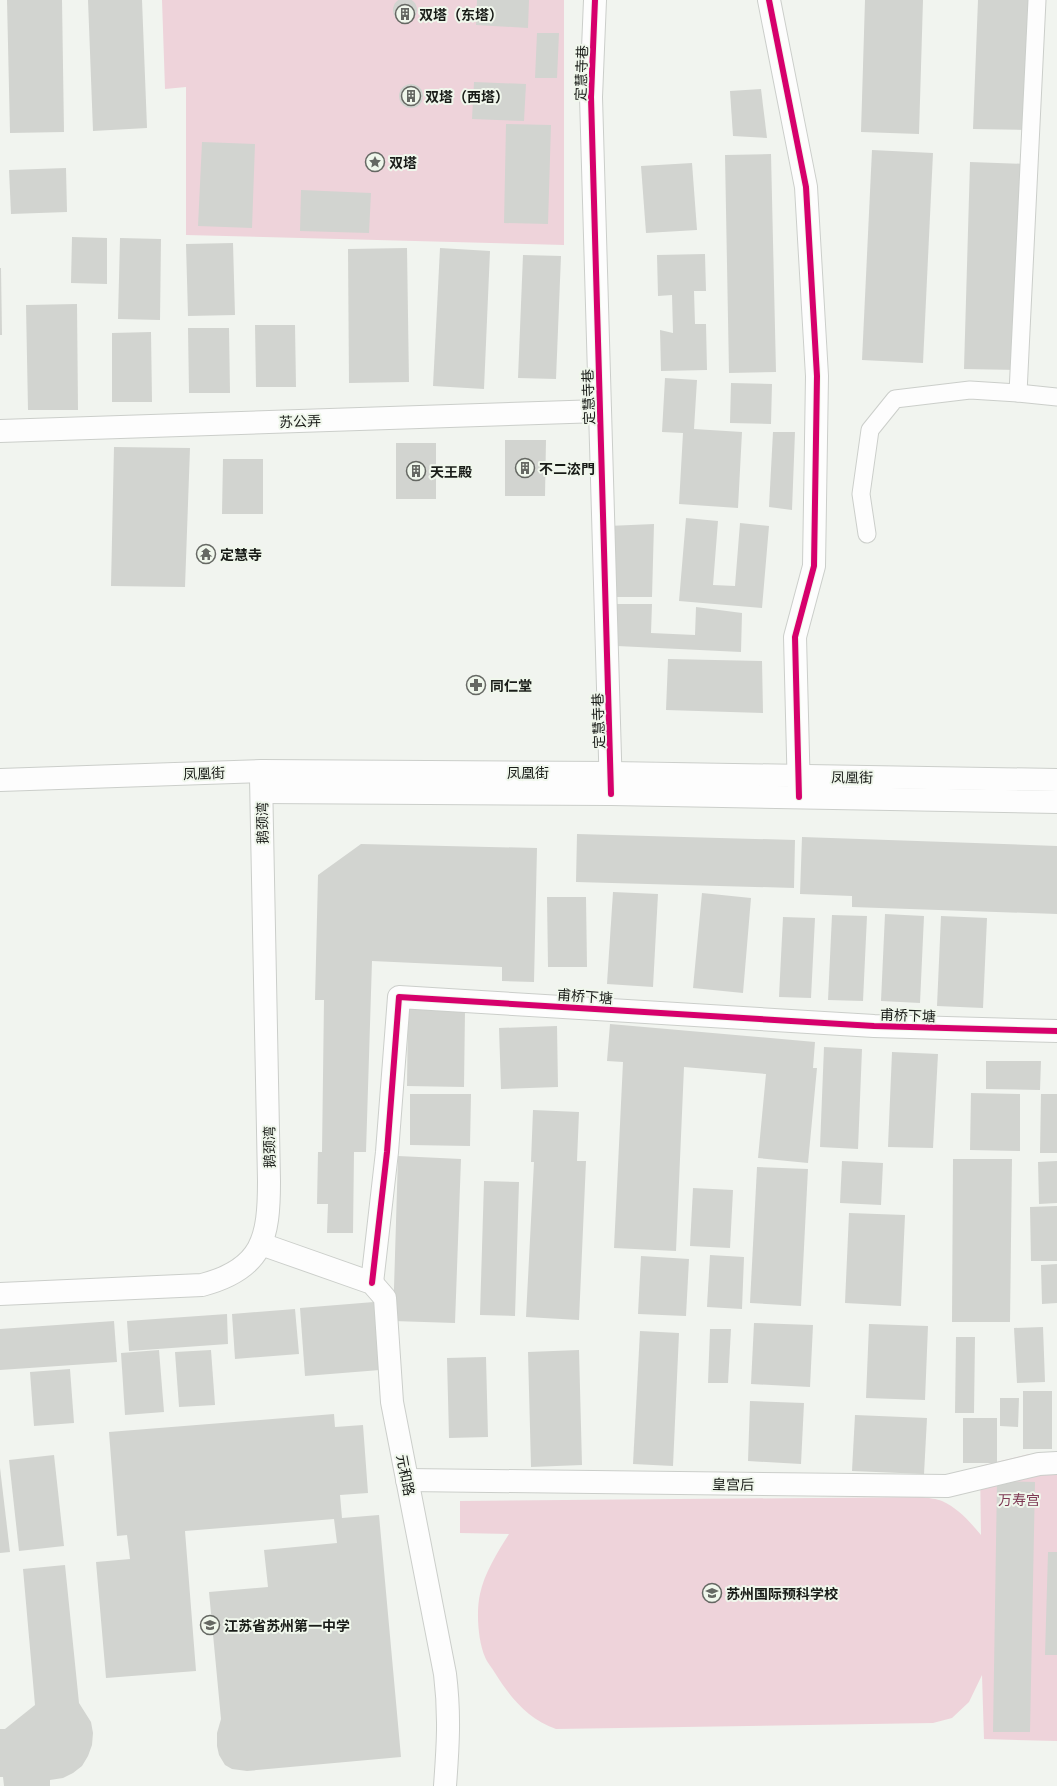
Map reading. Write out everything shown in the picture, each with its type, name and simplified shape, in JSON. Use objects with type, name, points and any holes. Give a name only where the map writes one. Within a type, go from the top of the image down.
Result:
[{"type":"street","name":"定慧寺巷","points":[[596,0],[591,97],[611,794]]},
{"type":"street","points":[[769,0],[806,187],[817,376],[814,566],[795,637],[799,797]]},
{"type":"street","name":"苏公弄","points":[[0,431],[600,411]]},
{"type":"street","name":"凤凰街","points":[[0,780],[262,781],[611,773],[1057,780]]},
{"type":"street","name":"凤凰街","points":[[262,781],[611,794],[1057,802]]},
{"type":"street","name":"鹅颈湾","points":[[0,1294],[202,1285],[229,1276],[236,1272],[254,1256],[261,1244],[265,1234],[268,1216],[269,1181],[262,781]]},
{"type":"street","name":"甫桥下塘","points":[[372,1283],[387,1152],[399,997],[874,1026],[1057,1031]]},
{"type":"street","name":"元和路","points":[[261,1244],[372,1283],[379,1289],[385,1298],[392,1402],[447,1686],[450,1718],[445,1786]]},
{"type":"street","name":"皇宫后","points":[[407,1480],[947,1486],[1039,1464],[1057,1463]]},
{"type":"lane","points":[[1018,393],[1037,0]]},
{"type":"lane","points":[[867,534],[861,494],[870,430],[895,399],[970,390],[1057,397]]},
{"type":"green space","name":"双塔","points":[[162,0],[564,0],[564,245],[186,235],[186,87],[165,89]]},
{"type":"green space","name":"苏州国际预科学校","points":[[1029,1454],[1057,1454],[1057,1741],[984,1739],[982,1675],[969,1702],[952,1718],[933,1723],[556,1729],[546,1725],[528,1713],[514,1699],[485,1657],[478,1626],[480,1594],[488,1571],[509,1534],[460,1533],[460,1501],[923,1497],[940,1500],[953,1507],[968,1520],[981,1535],[980,1466]]},
{"type":"building","name":"双塔（东塔）","points":[[405,-2],[413,2],[417,10],[413,18],[405,22],[397,18],[393,10],[397,2]]},
{"type":"building","points":[[7,0],[62,0],[64,132],[10,133]]},
{"type":"building","points":[[88,0],[142,0],[147,128],[93,131]]},
{"type":"building","points":[[477,0],[529,0],[528,28],[476,25]]},
{"type":"building","points":[[865,0],[923,0],[919,134],[861,132]]},
{"type":"building","points":[[978,0],[1032,0],[1027,130],[973,129]]},
{"type":"building","points":[[537,33],[559,33],[557,78],[535,78]]},
{"type":"building","points":[[474,82],[526,84],[524,121],[472,119]]},
{"type":"building","name":"双塔（西塔）","points":[[411,84],[419,88],[423,96],[419,104],[411,108],[403,104],[399,96],[403,88]]},
{"type":"building","points":[[761,89],[767,138],[733,136],[730,91]]},
{"type":"building","points":[[506,124],[551,125],[548,224],[504,223]]},
{"type":"building","points":[[202,142],[255,144],[252,228],[198,226]]},
{"type":"building","points":[[872,150],[933,153],[923,363],[862,360]]},
{"type":"building","points":[[771,154],[776,372],[729,373],[725,155]]},
{"type":"building","points":[[970,162],[1027,164],[1021,370],[964,369]]},
{"type":"building","points":[[692,163],[697,230],[646,233],[641,166]]},
{"type":"building","points":[[66,168],[67,212],[11,214],[9,170]]},
{"type":"building","points":[[301,190],[371,193],[369,233],[300,231]]},
{"type":"building","points":[[72,237],[107,238],[107,284],[71,283]]},
{"type":"building","points":[[120,238],[161,239],[160,320],[118,319]]},
{"type":"building","points":[[233,243],[235,315],[188,316],[186,244]]},
{"type":"building","points":[[407,248],[409,382],[349,383],[348,249]]},
{"type":"building","points":[[440,248],[490,251],[484,389],[433,386]]},
{"type":"building","points":[[705,254],[706,291],[694,291],[695,324],[706,324],[707,370],[661,371],[660,330],[673,333],[672,295],[658,296],[657,255]]},
{"type":"building","points":[[523,255],[561,256],[556,379],[518,378]]},
{"type":"building","points":[[1,268],[2,335],[0,335]]},
{"type":"building","points":[[77,304],[78,410],[28,410],[26,305]]},
{"type":"building","points":[[255,325],[295,325],[296,387],[256,387]]},
{"type":"building","points":[[188,328],[229,328],[230,393],[189,393]]},
{"type":"building","points":[[151,332],[152,402],[112,402],[112,333]]},
{"type":"building","points":[[665,378],[697,380],[694,429],[742,432],[738,508],[679,504],[683,433],[662,432]]},
{"type":"building","points":[[731,383],[772,384],[771,424],[730,423]]},
{"type":"building","points":[[773,432],[795,432],[792,510],[769,507]]},
{"type":"building","name":"不二㳒門","points":[[505,440],[546,440],[545,496],[505,496]]},
{"type":"building","name":"天王殿","points":[[396,443],[436,443],[436,499],[396,499]]},
{"type":"building","points":[[114,447],[190,448],[185,587],[111,586]]},
{"type":"building","points":[[223,459],[263,459],[263,514],[222,514]]},
{"type":"building","points":[[686,518],[718,521],[713,585],[735,586],[740,523],[769,526],[762,608],[679,601]]},
{"type":"building","points":[[654,524],[652,597],[606,597],[608,526]]},
{"type":"building","points":[[616,604],[652,604],[651,633],[695,635],[696,607],[742,613],[741,652],[617,646]]},
{"type":"building","points":[[668,659],[762,661],[763,713],[666,710]]},
{"type":"building","points":[[577,834],[795,840],[794,888],[576,882]]},
{"type":"building","points":[[802,837],[1057,846],[1057,914],[852,907],[852,896],[800,894]]},
{"type":"building","points":[[361,844],[537,848],[534,982],[502,981],[502,967],[372,961],[366,1152],[354,1152],[353,1233],[327,1233],[328,1204],[317,1204],[318,1152],[322,1152],[324,1000],[315,1000],[318,875]]},
{"type":"building","points":[[613,892],[658,894],[653,987],[607,984]]},
{"type":"building","points":[[702,893],[751,898],[743,993],[693,988]]},
{"type":"building","points":[[547,897],[586,897],[587,967],[548,967]]},
{"type":"building","points":[[885,914],[924,916],[920,1003],[881,1001]]},
{"type":"building","points":[[832,915],[867,916],[863,1001],[828,1000]]},
{"type":"building","points":[[941,916],[987,918],[983,1008],[937,1006]]},
{"type":"building","points":[[783,917],[815,918],[811,998],[779,997]]},
{"type":"building","points":[[408,1009],[465,1010],[464,1087],[407,1086]]},
{"type":"building","points":[[610,1024],[815,1042],[813,1068],[817,1068],[808,1163],[758,1158],[766,1074],[684,1067],[676,1251],[614,1248],[623,1062],[607,1061]]},
{"type":"building","points":[[557,1026],[558,1087],[501,1089],[499,1028]]},
{"type":"building","points":[[824,1047],[862,1049],[858,1149],[820,1147]]},
{"type":"building","points":[[892,1052],[938,1054],[933,1148],[888,1147]]},
{"type":"building","points":[[986,1061],[1041,1061],[1040,1090],[986,1089]]},
{"type":"building","points":[[971,1093],[1020,1094],[1020,1151],[970,1150]]},
{"type":"building","points":[[410,1094],[471,1094],[470,1146],[410,1145]]},
{"type":"building","points":[[1041,1094],[1057,1094],[1057,1153],[1040,1153]]},
{"type":"building","points":[[533,1110],[579,1112],[577,1161],[586,1161],[579,1320],[526,1317],[534,1162],[531,1162]]},
{"type":"building","points":[[398,1156],[461,1159],[455,1323],[393,1321]]},
{"type":"building","points":[[953,1159],[1012,1159],[1010,1322],[952,1322]]},
{"type":"building","points":[[842,1161],[883,1163],[881,1205],[840,1203]]},
{"type":"building","points":[[1057,1161],[1057,1203],[1039,1204],[1038,1162]]},
{"type":"building","points":[[757,1167],[808,1169],[801,1306],[750,1303]]},
{"type":"building","points":[[484,1181],[519,1182],[515,1316],[480,1315]]},
{"type":"building","points":[[693,1188],[733,1190],[730,1248],[690,1246]]},
{"type":"building","points":[[1057,1206],[1057,1261],[1031,1261],[1030,1207]]},
{"type":"building","points":[[849,1213],[905,1215],[901,1306],[845,1303]]},
{"type":"building","points":[[710,1255],[744,1257],[742,1309],[707,1307]]},
{"type":"building","points":[[641,1256],[689,1259],[686,1316],[638,1314]]},
{"type":"building","points":[[1057,1264],[1057,1303],[1042,1304],[1041,1265]]},
{"type":"building","points":[[374,1302],[380,1370],[305,1376],[300,1308]]},
{"type":"building","points":[[295,1309],[299,1354],[235,1359],[232,1314]]},
{"type":"building","points":[[227,1314],[228,1344],[129,1351],[127,1321]]},
{"type":"building","points":[[114,1321],[117,1362],[0,1370],[0,1329]]},
{"type":"building","points":[[754,1323],[813,1325],[810,1387],[751,1384]]},
{"type":"building","points":[[869,1324],[928,1326],[925,1400],[866,1398]]},
{"type":"building","points":[[1043,1327],[1045,1382],[1017,1383],[1014,1328]]},
{"type":"building","points":[[710,1329],[731,1329],[728,1383],[708,1383]]},
{"type":"building","points":[[640,1331],[679,1333],[673,1466],[633,1464]]},
{"type":"building","points":[[956,1337],[975,1337],[974,1413],[955,1413]]},
{"type":"building","points":[[159,1350],[164,1412],[125,1415],[121,1353]]},
{"type":"building","points":[[211,1350],[215,1405],[179,1407],[175,1352]]},
{"type":"building","points":[[579,1350],[582,1465],[531,1467],[528,1352]]},
{"type":"building","points":[[486,1357],[488,1437],[449,1438],[447,1358]]},
{"type":"building","points":[[70,1369],[74,1423],[34,1426],[30,1372]]},
{"type":"building","points":[[1023,1391],[1052,1391],[1052,1449],[1023,1449]]},
{"type":"building","points":[[1000,1398],[1019,1398],[1018,1427],[1000,1426]]},
{"type":"building","points":[[750,1401],[804,1403],[801,1464],[748,1461]]},
{"type":"building","points":[[334,1414],[335,1427],[363,1425],[368,1493],[340,1495],[342,1518],[379,1515],[401,1757],[247,1771],[232,1769],[225,1765],[219,1755],[217,1746],[217,1733],[221,1719],[209,1592],[268,1587],[264,1550],[337,1543],[334,1519],[185,1531],[196,1671],[106,1678],[96,1562],[130,1559],[127,1535],[117,1536],[109,1432]]},
{"type":"building","points":[[855,1415],[927,1418],[924,1474],[852,1471]]},
{"type":"building","points":[[963,1418],[997,1418],[997,1463],[963,1463]]},
{"type":"building","points":[[54,1455],[64,1546],[19,1551],[9,1460]]},
{"type":"building","points":[[0,1468],[10,1552],[0,1553]]},
{"type":"building","points":[[997,1481],[1035,1482],[1030,1732],[993,1732]]},
{"type":"building","points":[[1048,1552],[1057,1552],[1057,1655],[1045,1655]]},
{"type":"building","points":[[65,1565],[79,1703],[91,1722],[93,1733],[92,1745],[82,1766],[63,1778],[50,1780],[50,1786],[4,1786],[3,1777],[0,1777],[0,1729],[5,1729],[35,1705],[23,1569]]},
{"type":"cycle path","points":[[595,0],[591,97],[611,794]]},
{"type":"cycle path","points":[[769,0],[806,187],[817,376],[814,566],[795,637],[799,797]]},
{"type":"cycle path","points":[[372,1283],[387,1152],[399,997],[874,1026],[1057,1031]]},
{"type":"place","name":"双塔（东塔）","points":[[405,14]]},
{"type":"place","name":"双塔（西塔）","points":[[411,96]]},
{"type":"place","name":"双塔","points":[[375,162]]},
{"type":"place","name":"不二㳒門","points":[[525,468]]},
{"type":"place","name":"天王殿","points":[[416,471]]},
{"type":"place","name":"定慧寺","points":[[206,554]]},
{"type":"place","name":"同仁堂","points":[[476,685]]},
{"type":"place","name":"苏州国际预科学校","points":[[712,1593]]},
{"type":"place","name":"江苏省苏州第一中学","points":[[210,1625]]},
{"type":"park label","name":"万寿宫","points":[[1019,1499]]}]
